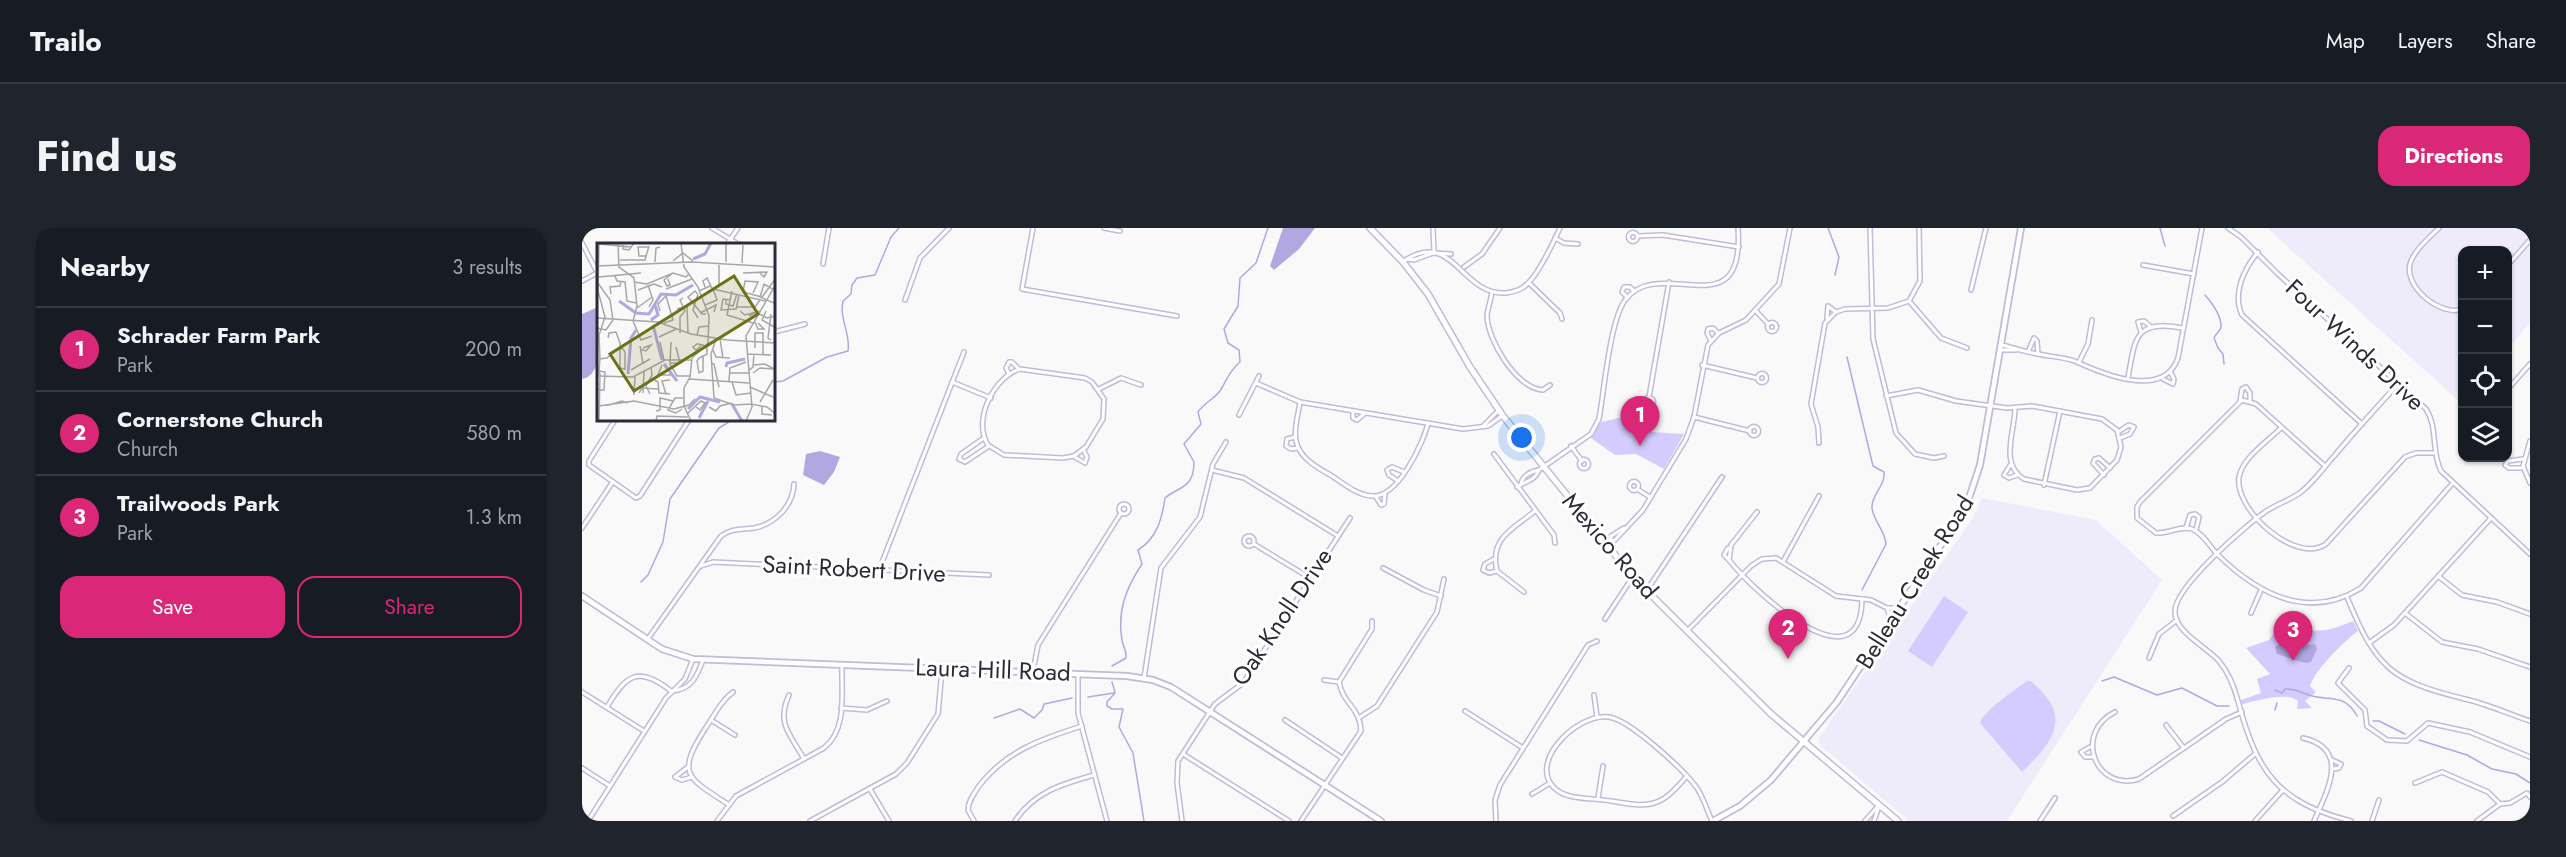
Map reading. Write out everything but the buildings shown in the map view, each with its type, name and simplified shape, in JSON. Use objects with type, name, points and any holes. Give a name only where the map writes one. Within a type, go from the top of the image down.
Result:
[{"type":"main road","name":"Mexico Road","points":[[1370,228],[1405,260],[1498,410],[1541,469],[1608,542],[1633,577],[1761,704],[1898,821]]},
{"type":"main road","name":"Belleau Creek Road","points":[[1713,821],[1740,806],[1761,790],[1804,742],[1858,673],[1952,530],[1970,497],[1978,472],[2002,347],[2021,228]]},
{"type":"main road","name":"Laura Hill Road","points":[[582,596],[647,640],[672,653],[693,659],[1033,671],[1144,678],[1171,687],[1381,821]]},
{"type":"street","points":[[712,228],[736,243]]},
{"type":"street","points":[[728,243],[738,228]]},
{"type":"street","points":[[823,264],[830,228]]},
{"type":"street","points":[[905,300],[912,273],[920,258],[949,228]]},
{"type":"street","points":[[1033,228],[1022,289],[1177,316]]},
{"type":"street","points":[[1106,228],[1120,231]]},
{"type":"street","points":[[1433,228],[1434,252]]},
{"type":"street","points":[[1464,267],[1482,254],[1500,228]]},
{"type":"street","points":[[1405,260],[1413,251],[1434,247],[1443,248],[1479,284],[1492,292],[1512,292],[1529,283],[1560,228]]},
{"type":"street","points":[[1519,485],[1526,484],[1537,476],[1541,469],[1591,434],[1599,419],[1617,316],[1627,297],[1648,284],[1669,282],[1699,287],[1720,281],[1731,272],[1736,262],[1739,247],[1738,228]]},
{"type":"street","points":[[1608,542],[1616,540],[1624,528],[1637,518],[1686,439],[1694,417],[1704,352],[1711,341],[1718,333],[1736,326],[1756,311],[1779,284],[1790,228]]},
{"type":"street","points":[[1870,228],[1873,339],[1896,434],[1907,448],[1924,458],[1944,456]]},
{"type":"street","points":[[1827,319],[1836,312],[1896,307],[1909,301],[1920,281],[1920,228]]},
{"type":"street","points":[[1971,290],[1986,228]]},
{"type":"street","points":[[2002,347],[2079,362],[2092,370],[2128,378],[2153,381],[2163,379],[2171,373],[2178,358],[2202,228]]},
{"type":"street","name":"Four Winds Drive","points":[[2228,228],[2236,232],[2258,252],[2278,274],[2429,413],[2434,453],[2441,471],[2452,484],[2530,554]]},
{"type":"street","points":[[2439,228],[2414,255],[2409,268],[2410,277],[2440,309],[2458,310]]},
{"type":"street","points":[[1638,236],[1662,235],[1739,247]]},
{"type":"street","points":[[1555,238],[1564,243],[1578,244]]},
{"type":"street","points":[[2512,260],[2530,240]]},
{"type":"street","points":[[582,243],[597,270]]},
{"type":"street","points":[[1405,260],[1414,260],[1434,252],[1451,254]]},
{"type":"street","points":[[2258,252],[2245,267],[2242,278],[2238,305],[2242,315],[2362,424]]},
{"type":"street","points":[[2143,265],[2193,274]]},
{"type":"street","points":[[582,281],[597,273]]},
{"type":"street","points":[[1649,397],[1669,282]]},
{"type":"street","points":[[1529,283],[1560,313],[1562,320]]},
{"type":"street","points":[[1627,297],[1622,292],[1624,287],[1630,286],[1634,291]]},
{"type":"street","points":[[1492,292],[1487,317],[1492,336],[1509,367],[1519,381],[1531,388],[1543,390],[1550,385]]},
{"type":"street","points":[[1909,301],[1941,338],[1967,348]]},
{"type":"street","points":[[1819,443],[1818,426],[1810,404],[1828,306],[1836,312]]},
{"type":"street","points":[[1756,311],[1768,324]]},
{"type":"street","points":[[2079,362],[2088,344],[2092,320]]},
{"type":"street","points":[[2141,332],[2138,322],[2144,321],[2150,326]]},
{"type":"street","points":[[776,331],[805,324]]},
{"type":"street","points":[[2128,378],[2134,342],[2141,332],[2150,326],[2161,324],[2182,328]]},
{"type":"street","points":[[1711,341],[1707,333],[1708,329],[1713,328],[1718,333]]},
{"type":"street","points":[[2028,352],[2034,338],[2037,341],[2038,354]]},
{"type":"street","points":[[879,570],[964,352]]},
{"type":"street","points":[[1009,374],[1006,368],[1009,362],[1019,369]]},
{"type":"street","points":[[2512,384],[2530,364]]},
{"type":"street","points":[[1702,365],[1757,378]]},
{"type":"street","points":[[1019,369],[1033,369],[1085,378],[1099,389],[1104,399],[1104,416],[1083,449],[1073,456],[1063,458],[1004,455],[989,446],[984,438],[983,419],[991,398],[1000,380],[1019,369]]},
{"type":"street","points":[[2163,379],[2173,384],[2171,373]]},
{"type":"street","points":[[1239,415],[1259,376]]},
{"type":"street","points":[[1099,389],[1121,378],[1141,385]]},
{"type":"street","points":[[952,382],[991,398]]},
{"type":"street","points":[[1256,383],[1300,402],[1464,429],[1488,426],[1503,416]]},
{"type":"street","points":[[2351,821],[2318,812],[2283,790],[2255,754],[2234,685],[2218,659],[2177,620],[2175,610],[2178,598],[2217,554],[2257,518],[2301,492],[2398,384]]},
{"type":"street","points":[[2250,400],[2250,393],[2246,387],[2241,393],[2240,401],[2140,502],[2137,507],[2137,518],[2156,533],[2186,528],[2193,530],[2217,554],[2261,590],[2316,605],[2347,597],[2361,588],[2452,484]]},
{"type":"street","points":[[1886,396],[1918,390],[1956,401],[2015,408],[2027,405],[2102,419],[2118,432],[2120,454],[2095,485],[2084,490],[2044,485],[2017,475],[2009,478],[2004,476],[2011,464],[2015,408]]},
{"type":"street","points":[[2240,401],[2250,400],[2325,466]]},
{"type":"street","points":[[1300,402],[1295,437],[1298,448],[1316,466],[1359,493],[1376,496],[1385,493],[1398,481],[1422,443],[1428,423]]},
{"type":"street","points":[[1483,426],[1498,410]]},
{"type":"street","points":[[1353,411],[1353,418],[1358,421],[1365,413]]},
{"type":"street","points":[[2044,485],[2060,411]]},
{"type":"street","points":[[1694,417],[1750,431]]},
{"type":"street","points":[[614,422],[589,460],[593,470],[632,496],[640,496],[688,422]]},
{"type":"street","points":[[2118,432],[2129,425],[2134,428],[2130,434],[2120,438]]},
{"type":"street","points":[[2282,428],[2252,456],[2240,475],[2245,501],[2257,518],[2276,536],[2303,549],[2317,549],[2326,544],[2399,462],[2416,453],[2434,453]]},
{"type":"street","points":[[1295,437],[1287,439],[1286,446],[1291,449],[1298,448]]},
{"type":"street","points":[[984,438],[961,454],[959,459],[965,462],[989,446]]},
{"type":"street","points":[[2530,441],[2523,459],[2523,468],[2530,483]]},
{"type":"street","points":[[1144,678],[1161,568],[1200,517],[1212,470],[1226,442]]},
{"type":"street","points":[[1571,446],[1581,461]]},
{"type":"street","points":[[1073,456],[1085,463],[1087,457],[1083,449]]},
{"type":"street","points":[[1494,454],[1554,535],[1555,543]]},
{"type":"street","points":[[2104,475],[2093,463],[2095,459],[2099,458],[2110,468]]},
{"type":"street","points":[[2523,459],[2508,461],[2505,465],[2509,468],[2523,468]]},
{"type":"street","points":[[2011,464],[2017,475]]},
{"type":"street","points":[[1398,481],[1389,475],[1387,470],[1394,467],[1404,472]]},
{"type":"street","points":[[1212,470],[1244,478],[1338,536]]},
{"type":"street","points":[[1646,591],[1722,477]]},
{"type":"street","points":[[582,528],[612,483]]},
{"type":"street","points":[[647,640],[722,536],[735,529],[760,526],[776,518],[792,499],[794,484]]},
{"type":"street","points":[[1637,489],[1650,498]]},
{"type":"street","points":[[1376,496],[1381,505],[1384,504],[1385,493]]},
{"type":"street","points":[[1784,560],[1819,496]]},
{"type":"street","points":[[1524,591],[1497,571],[1494,559],[1496,547],[1502,537],[1535,511]]},
{"type":"street","points":[[1757,512],[1730,547],[1729,560],[1781,612],[1828,637],[1841,638],[1858,625],[1862,599]]},
{"type":"street","points":[[1033,671],[1038,645],[1121,513]]},
{"type":"street","points":[[2186,528],[2190,515],[2195,514],[2199,518],[2193,530]]},
{"type":"street","name":"Oak Knoll Drive","points":[[1183,754],[1210,712],[1221,699],[1243,683],[1350,518]]},
{"type":"street","points":[[2369,643],[2405,613],[2491,518]]},
{"type":"street","points":[[1254,544],[1310,578]]},
{"type":"street","points":[[713,549],[712,557],[718,562]]},
{"type":"street","points":[[1686,631],[1742,574],[1762,559],[1770,557],[1784,560],[1804,578],[1836,596],[1875,601],[1887,608],[1900,608]]},
{"type":"street","points":[[1494,559],[1483,566],[1483,570],[1489,573],[1497,571]]},
{"type":"street","name":"Saint Robert Drive","points":[[701,566],[718,562],[990,575]]},
{"type":"street","points":[[1383,568],[1398,574],[1424,590],[1441,596]]},
{"type":"street","points":[[2438,576],[2462,595],[2497,602],[2530,614]]},
{"type":"street","points":[[1605,619],[1633,577]]},
{"type":"street","points":[[1360,717],[1377,706],[1437,612],[1444,579]]},
{"type":"street","points":[[2250,613],[2261,590]]},
{"type":"street","points":[[2347,597],[2369,643],[2385,664],[2411,685],[2466,699],[2530,721]]},
{"type":"street","points":[[1887,608],[1892,621]]},
{"type":"street","points":[[2405,613],[2442,642],[2478,649],[2530,667]]},
{"type":"street","points":[[2150,658],[2159,634],[2177,620]]},
{"type":"street","points":[[1301,821],[1361,730],[1360,717],[1344,698],[1339,682],[1372,629],[1372,621]]},
{"type":"street","points":[[1496,821],[1497,790],[1588,645],[1597,642]]},
{"type":"street","points":[[588,821],[671,692],[686,679],[693,659]]},
{"type":"street","points":[[606,707],[619,687],[633,677],[650,677],[671,692],[684,689],[691,684],[703,660]]},
{"type":"street","points":[[717,821],[728,804],[742,793],[824,748],[835,737],[841,723],[842,665]]},
{"type":"street","points":[[2349,668],[2338,683],[2365,710],[2367,726],[2380,737],[2407,741],[2428,723],[2470,732],[2530,757]]},
{"type":"street","points":[[810,821],[902,769],[940,709],[942,669]]},
{"type":"street","points":[[1078,673],[1078,705],[1082,726],[1107,821]]},
{"type":"street","points":[[1324,680],[1339,682]]},
{"type":"street","points":[[582,692],[645,731]]},
{"type":"street","points":[[728,804],[692,777],[688,767],[691,751],[725,698],[733,692]]},
{"type":"street","points":[[789,694],[783,707],[783,720],[804,759]]},
{"type":"street","points":[[1594,695],[1597,717]]},
{"type":"street","points":[[841,708],[867,710],[887,701]]},
{"type":"street","points":[[1464,711],[1523,748]]},
{"type":"street","points":[[2115,712],[2100,726],[2092,739],[2093,757],[2113,777],[2132,781],[2226,718],[2242,712]]},
{"type":"street","points":[[1686,777],[1672,794],[1655,804],[1642,806],[1561,793],[1547,775],[1548,762],[1563,736],[1581,722],[1597,717],[1611,717],[1631,725],[1686,777],[1697,788],[1713,821]]},
{"type":"street","points":[[711,720],[735,735]]},
{"type":"street","points":[[1285,720],[1342,758]]},
{"type":"street","points":[[2166,725],[2183,748]]},
{"type":"street","points":[[974,821],[968,810],[974,793],[1005,758],[1038,740],[1082,726]]},
{"type":"street","points":[[2303,738],[2318,744],[2331,760],[2333,769],[2314,821]]},
{"type":"street","points":[[2091,747],[2081,753],[2085,757],[2093,757]]},
{"type":"street","points":[[1182,821],[1176,768],[1183,754],[1289,821]]},
{"type":"street","points":[[2173,816],[2222,782],[2255,754]]},
{"type":"street","points":[[2331,760],[2342,764],[2339,768],[2333,769]]},
{"type":"street","points":[[1598,798],[1603,766]]},
{"type":"street","points":[[688,767],[675,777],[682,780],[692,777]]},
{"type":"street","points":[[582,768],[610,786]]},
{"type":"street","points":[[2415,783],[2437,772],[2446,773],[2488,792],[2500,804]]},
{"type":"street","points":[[1015,821],[1027,805],[1045,791],[1094,776]]},
{"type":"street","points":[[1532,794],[1551,783]]},
{"type":"street","points":[[870,788],[889,821]]},
{"type":"street","points":[[2255,821],[2283,790]]},
{"type":"street","points":[[2477,821],[2500,804],[2510,802],[2527,793],[2530,796]]},
{"type":"street","points":[[2040,821],[2055,798]]},
{"type":"street","points":[[2372,821],[2379,800]]},
{"type":"street","points":[[1865,821],[1879,805]]},
{"type":"street","points":[[1874,821],[1879,805]]},
{"type":"shaded area","points":[[1283,228],[1315,228],[1299,249],[1274,270],[1270,266]]},
{"type":"shaded area","points":[[2267,228],[2530,228],[2530,323],[2512,343],[2512,246],[2458,246],[2458,400]]},
{"type":"shaded area","points":[[597,307],[597,363],[590,376],[582,379],[582,314]]},
{"type":"shaded area","points":[[1624,417],[1637,431],[1684,434],[1664,469],[1636,454],[1615,455],[1591,438],[1601,422]]},
{"type":"shaded area","points":[[820,451],[840,457],[834,472],[824,485],[803,475],[806,454]]},
{"type":"shaded area","points":[[1982,498],[2096,520],[2162,580],[2007,821],[1909,821],[1820,745],[1819,738],[1973,518]]},
{"type":"shaded area","points":[[1944,596],[1968,612],[1932,667],[1908,651]]},
{"type":"shaded area","points":[[2353,621],[2358,631],[2317,672],[2310,686],[2316,692],[2305,701],[2312,708],[2297,709],[2298,701],[2286,697],[2242,704],[2241,700],[2261,693],[2257,679],[2270,674],[2246,648],[2269,640],[2281,624],[2317,631]]},
{"type":"shaded area","points":[[2285,641],[2296,647],[2315,644],[2317,649],[2311,662],[2305,663],[2277,654],[2275,647]]},
{"type":"shaded area","points":[[2027,681],[2031,681],[2048,699],[2054,712],[2055,722],[2049,741],[2022,772],[1980,723],[1993,707]]},
{"type":"waterway","points":[[776,382],[783,381],[827,357],[848,351],[843,301],[851,294],[852,285],[857,278],[875,275],[891,237],[899,228]]},
{"type":"waterway","points":[[1112,666],[1126,658],[1121,619],[1127,591],[1142,564],[1138,550],[1150,540],[1158,527],[1165,498],[1189,482],[1194,462],[1184,444],[1201,424],[1198,412],[1220,391],[1240,362],[1239,350],[1228,343],[1224,329],[1238,306],[1240,278],[1256,263],[1268,228]]},
{"type":"waterway","points":[[1828,228],[1839,257],[1835,275]]},
{"type":"waterway","points":[[2160,228],[2165,246]]},
{"type":"waterway","points":[[2205,295],[2221,322],[2221,328],[2214,338],[2223,354],[2224,364]]},
{"type":"waterway","points":[[1847,357],[1873,466],[1884,472],[1883,481],[1872,503],[1872,508],[1886,544],[1862,590]]},
{"type":"waterway","points":[[641,582],[648,575],[663,542],[670,499],[719,428],[729,422]]},
{"type":"waterway","points":[[2102,681],[2114,677],[2157,695],[2182,688],[2217,706],[2229,706]]},
{"type":"waterway","points":[[1112,682],[1115,692]]},
{"type":"waterway","points":[[2275,690],[2282,693],[2285,689],[2289,689],[2340,700],[2349,705],[2357,716]]},
{"type":"waterway","points":[[1088,697],[1114,693]]},
{"type":"waterway","points":[[1115,693],[1107,702],[1107,706],[1112,709],[1123,709],[1119,727],[1133,753],[1144,821]]},
{"type":"waterway","points":[[994,718],[1020,709],[1034,718],[1042,710],[1044,704],[1072,698]]},
{"type":"waterway","points":[[2275,710],[2277,703]]},
{"type":"waterway","points":[[2373,721],[2379,721],[2405,734]]},
{"type":"waterway","points":[[2419,740],[2467,755],[2492,769],[2516,774],[2530,783]]},
{"type":"place","name":"Schrader Farm Park","points":[[1640,446]]},
{"type":"place","name":"Cornerstone Church","points":[[1788,659]]},
{"type":"place","name":"Trailwoods Park","points":[[2293,661]]}]
